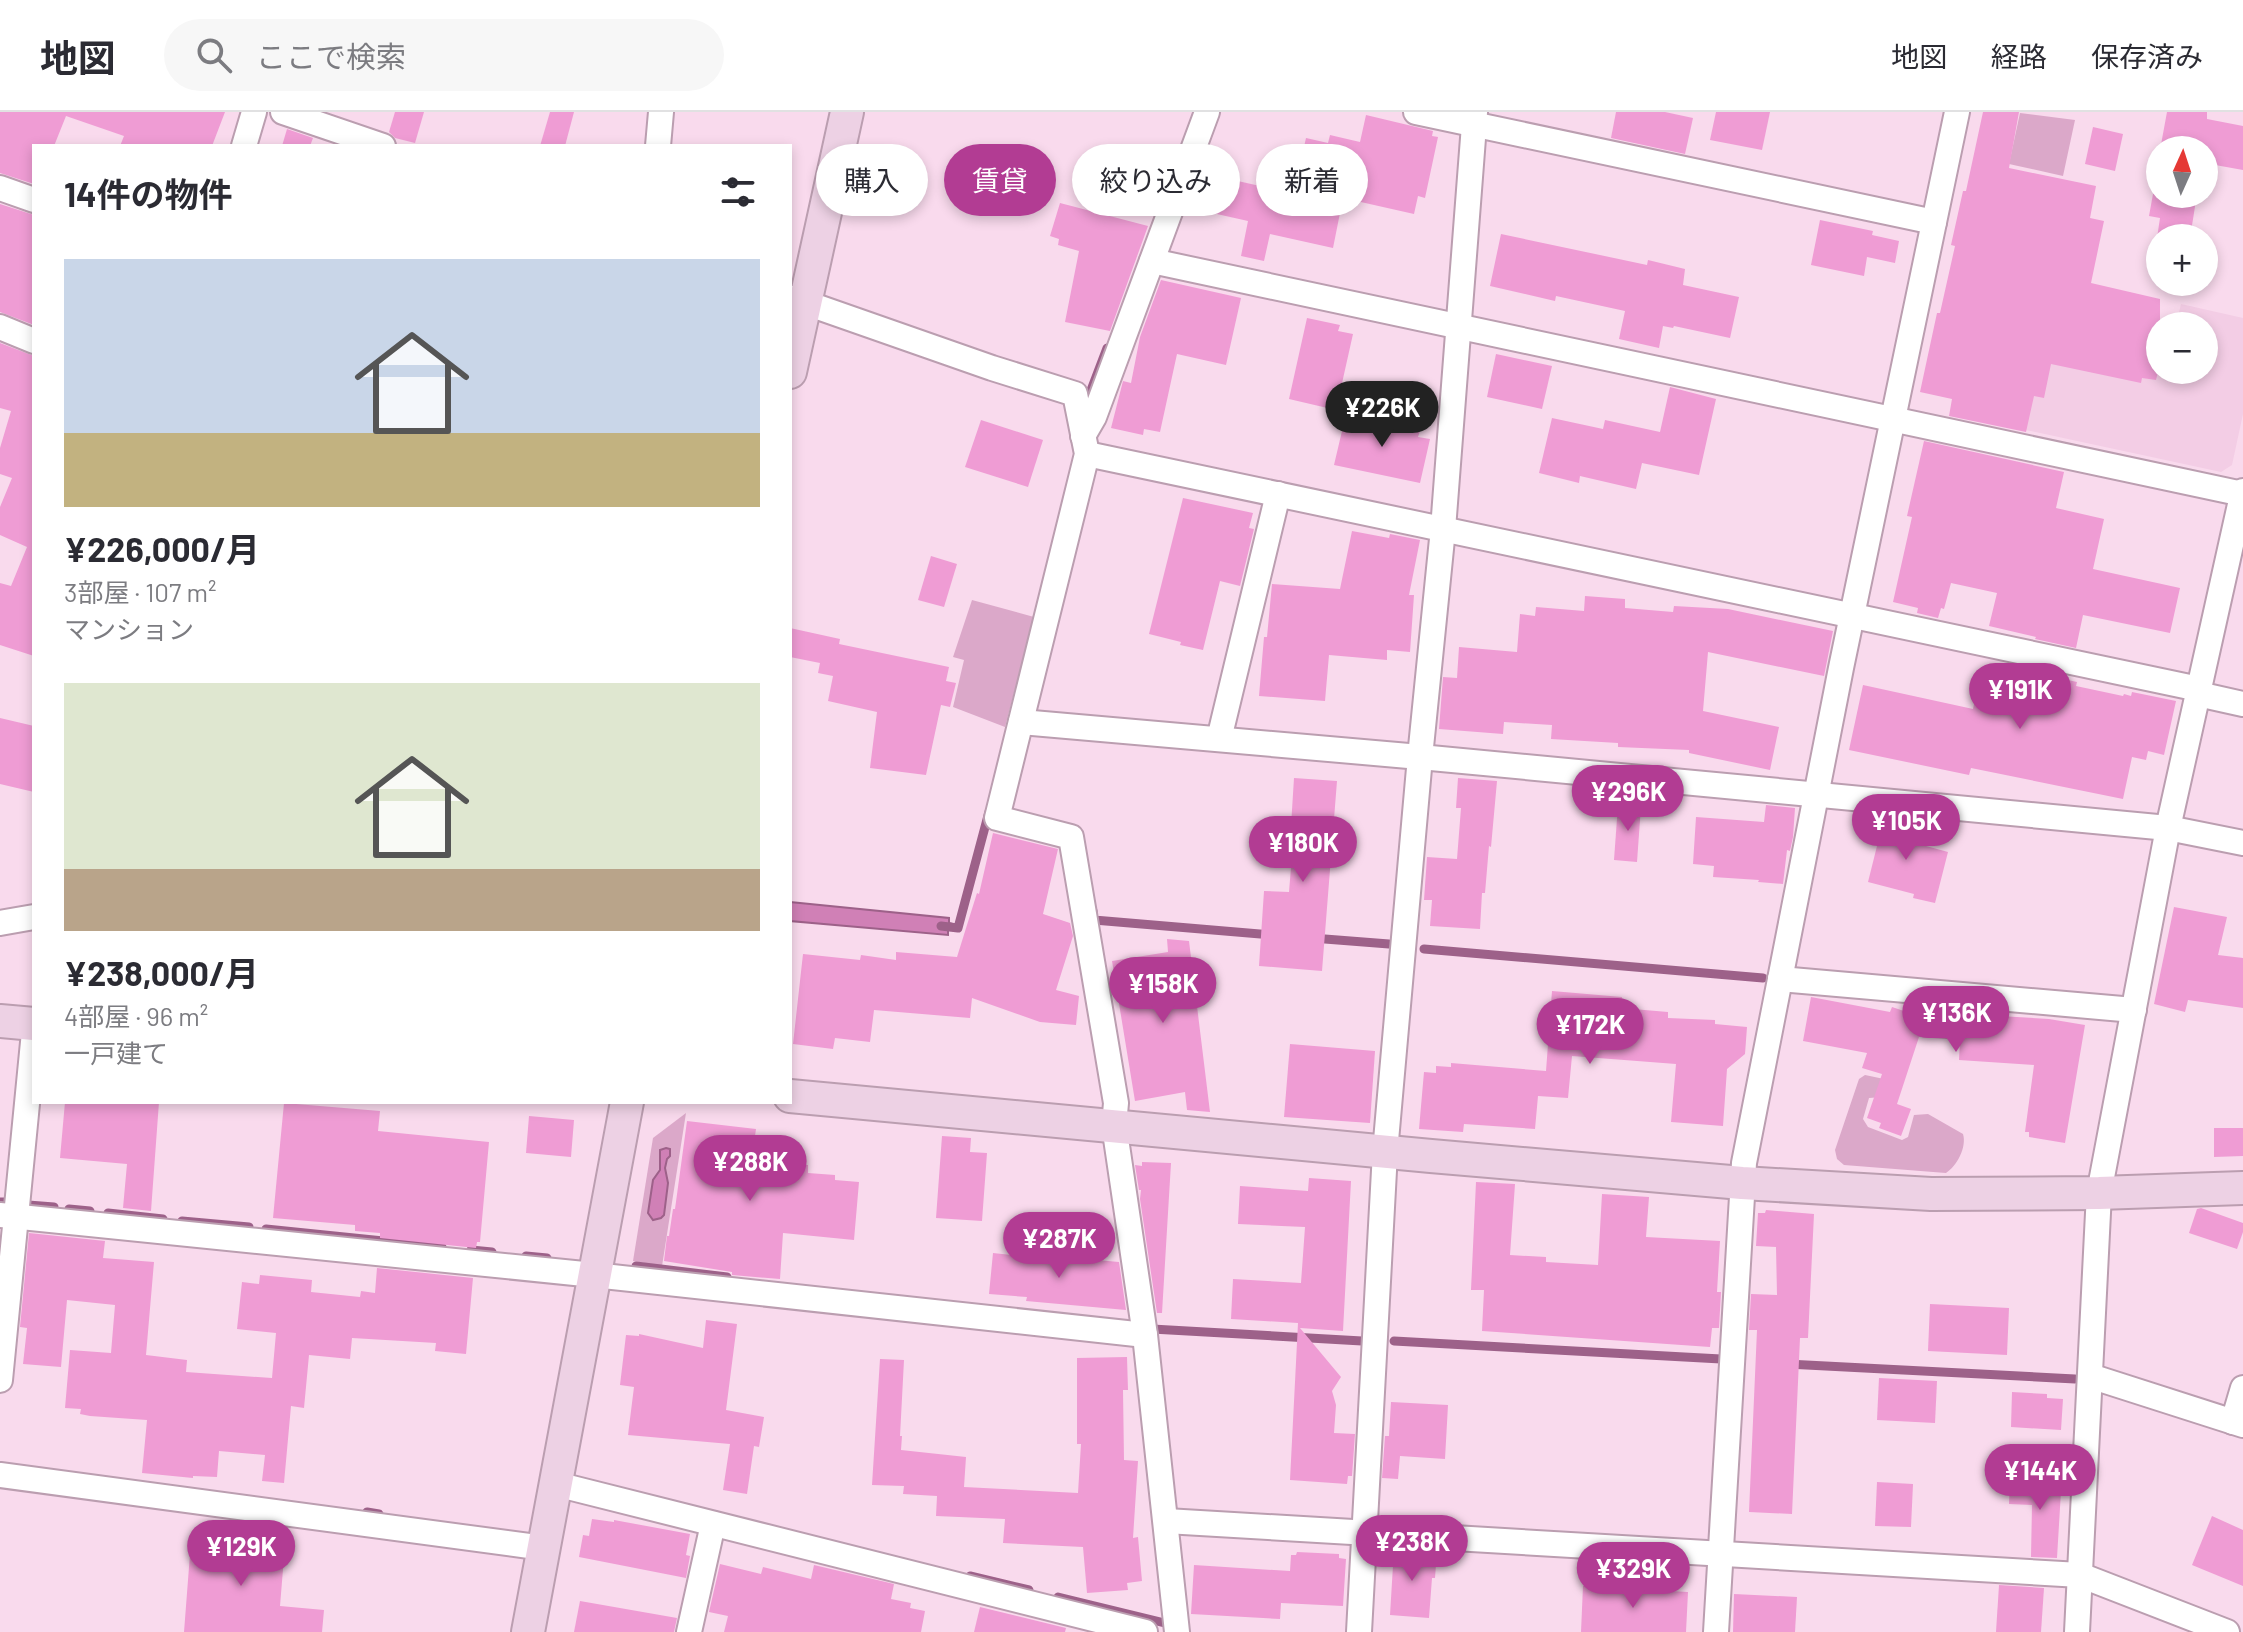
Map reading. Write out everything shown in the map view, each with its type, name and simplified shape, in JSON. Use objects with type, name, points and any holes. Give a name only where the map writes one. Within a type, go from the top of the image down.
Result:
[{"type":"street","points":[[283,112],[377,144]]},
{"type":"street","points":[[658,144],[661,112]]},
{"type":"street","points":[[792,354],[798,300],[847,112]]},
{"type":"street","points":[[1177,1632],[1145,1335],[1114,1125],[1116,1103],[1071,837],[997,818],[1085,445],[1207,112]]},
{"type":"street","points":[[1416,112],[1474,118],[1934,222]]},
{"type":"street","points":[[1716,1632],[1744,1163],[1852,615],[1957,112]]},
{"type":"street","points":[[244,144],[252,113]]},
{"type":"street","points":[[1359,1632],[1385,1152],[1443,529],[1474,118]]},
{"type":"street","points":[[0,188],[32,199]]},
{"type":"street","points":[[1152,261],[2243,493],[2168,828],[2099,1193],[2077,1632]]},
{"type":"street","points":[[798,300],[1075,394],[1085,445]]},
{"type":"street","points":[[0,327],[32,340]]},
{"type":"street","points":[[1085,445],[1278,494],[1852,615],[2198,691],[2243,704]]},
{"type":"street","points":[[1219,739],[1278,494]]},
{"type":"street","points":[[1021,722],[2168,828],[2243,843]]},
{"type":"street","points":[[0,923],[32,917]]},
{"type":"street","points":[[1780,979],[2134,1010]]},
{"type":"street","points":[[0,1021],[32,1024]]},
{"type":"street","points":[[0,1380],[8,1216],[32,1046]]},
{"type":"street","points":[[792,1096],[1742,1183],[1931,1194],[2243,1188]]},
{"type":"street","points":[[528,1632],[627,1104]]},
{"type":"street","points":[[8,1216],[1145,1335]]},
{"type":"street","points":[[2090,1376],[2238,1424],[2243,1388]]},
{"type":"street","points":[[0,1475],[544,1548]]},
{"type":"street","points":[[556,1484],[1114,1628],[1145,1632]]},
{"type":"street","points":[[1166,1521],[2080,1575],[2227,1632]]},
{"type":"street","points":[[689,1632],[713,1524]]},
{"type":"shaded area","points":[[2020,113],[2075,120],[2063,176],[2009,164]]},
{"type":"shaded area","points":[[2008,290],[2146,319],[2146,384],[2218,384],[2218,312],[2243,318],[2243,414],[2232,465],[2221,472],[1980,420]]},
{"type":"shaded area","points":[[2181,304],[2216,312],[2179,312]]},
{"type":"shaded area","points":[[972,600],[1034,617],[1005,727],[953,707],[964,660],[953,657]]},
{"type":"shaded area","points":[[792,902],[949,918],[953,929],[948,929],[948,935],[792,921]]},
{"type":"shaded area","points":[[1865,1075],[1884,1079],[1883,1097],[1869,1098],[1863,1119],[1868,1127],[1902,1140],[1908,1137],[1914,1115],[1928,1114],[1963,1134],[1962,1150],[1950,1170],[1946,1173],[1844,1165],[1837,1159],[1835,1150],[1859,1079]]},
{"type":"shaded area","points":[[686,1113],[662,1266],[633,1261],[653,1138]]},
{"type":"shaded area","points":[[670,1149],[670,1156],[665,1168],[668,1183],[664,1215],[653,1220],[648,1213],[653,1180],[660,1170],[660,1150]]},
{"type":"building","points":[[0,112],[225,112],[213,144],[121,144],[124,136],[66,116],[55,144],[32,144],[32,183],[0,173]]},
{"type":"building","points":[[395,112],[424,112],[415,143],[395,138],[389,132]]},
{"type":"building","points":[[550,112],[574,112],[566,144],[541,144]]},
{"type":"building","points":[[1616,112],[1665,112],[1693,118],[1685,154],[1611,138]]},
{"type":"building","points":[[1716,112],[1770,112],[1762,150],[1710,140]]},
{"type":"building","points":[[1983,112],[2019,112],[2009,168],[2096,186],[2090,218],[2104,221],[2091,283],[2160,299],[2160,312],[2146,312],[2146,379],[2142,378],[2141,383],[2051,364],[2044,398],[2034,396],[2026,432],[1949,416],[1952,399],[1920,392],[1955,246],[1951,245],[1963,191],[1966,191]]},
{"type":"building","points":[[2167,112],[2207,112],[2207,119],[2243,126],[2243,170],[2218,166],[2218,136],[2163,136]]},
{"type":"building","points":[[1366,115],[1433,131],[1432,136],[1438,137],[1425,198],[1418,196],[1414,214],[1368,204],[1368,144],[1305,144],[1306,138],[1328,143],[1330,135],[1360,142]]},
{"type":"building","points":[[2093,127],[2123,134],[2115,171],[2085,164]]},
{"type":"building","points":[[287,129],[313,138],[311,144],[283,144]]},
{"type":"building","points":[[1240,182],[1256,185],[1256,216],[1339,216],[1333,248],[1270,234],[1264,261],[1241,256],[1248,221],[1226,216],[1240,216]]},
{"type":"building","points":[[1060,203],[1072,206],[1072,216],[1110,216],[1148,226],[1110,331],[1065,322],[1079,251],[1058,245],[1059,239],[1050,236]]},
{"type":"building","points":[[0,204],[32,214],[32,324],[0,312]]},
{"type":"building","points":[[2150,208],[2195,208],[2192,224],[2159,224],[2160,218],[2149,216]]},
{"type":"building","points":[[1820,220],[1873,231],[1872,235],[1899,241],[1895,263],[1867,257],[1864,276],[1811,265]]},
{"type":"building","points":[[1501,234],[1647,265],[1648,260],[1685,269],[1683,285],[1739,297],[1730,338],[1663,326],[1659,348],[1619,339],[1625,311],[1556,296],[1555,301],[1490,286]]},
{"type":"building","points":[[1161,280],[1241,298],[1226,365],[1177,354],[1160,432],[1144,429],[1143,435],[1111,428],[1123,381],[1131,383],[1140,337]]},
{"type":"building","points":[[1307,318],[1340,325],[1338,331],[1353,334],[1336,410],[1289,399]]},
{"type":"building","points":[[0,343],[32,355],[32,655],[0,645],[0,583],[11,586],[27,547],[0,535],[0,507],[12,478],[0,474],[0,448],[11,411],[0,408]]},
{"type":"building","points":[[1496,354],[1552,366],[1542,409],[1487,397]]},
{"type":"building","points":[[1670,387],[1716,399],[1699,475],[1642,463],[1636,489],[1580,476],[1579,483],[1539,473],[1552,418],[1603,429],[1605,420],[1660,432]]},
{"type":"building","points":[[1346,414],[1420,431],[1418,437],[1430,439],[1420,483],[1334,465]]},
{"type":"building","points":[[981,420],[1043,440],[1028,487],[965,467]]},
{"type":"building","points":[[1924,441],[2064,472],[2056,508],[2104,519],[2093,569],[2180,588],[2170,633],[2083,615],[2076,648],[1989,626],[1997,593],[1951,583],[1944,609],[1941,608],[1938,618],[1917,613],[1918,608],[1893,602],[1912,517],[1907,516]]},
{"type":"building","points":[[1183,498],[1253,513],[1249,528],[1254,529],[1240,586],[1220,581],[1203,650],[1149,634]]},
{"type":"building","points":[[1352,531],[1420,540],[1409,595],[1414,595],[1410,652],[1387,650],[1387,660],[1329,655],[1325,701],[1259,696],[1272,584],[1340,589]]},
{"type":"building","points":[[931,556],[957,564],[944,607],[918,600]]},
{"type":"building","points":[[1585,596],[1625,599],[1625,608],[1673,612],[1674,606],[1728,609],[1833,631],[1824,676],[1708,652],[1703,711],[1779,727],[1770,770],[1689,753],[1689,750],[1618,747],[1618,743],[1551,739],[1552,725],[1504,722],[1503,734],[1439,729],[1443,677],[1457,678],[1459,647],[1517,652],[1520,614],[1535,616],[1536,607],[1584,611]]},
{"type":"building","points":[[792,628],[840,639],[839,644],[949,667],[946,681],[956,683],[950,707],[941,705],[926,775],[870,768],[877,712],[828,701],[833,676],[818,673],[820,663],[792,657]]},
{"type":"building","points":[[2029,668],[2069,677],[2068,680],[2077,682],[2076,686],[2123,696],[2131,696],[2132,692],[2176,701],[2164,755],[2148,751],[2146,760],[2132,757],[2123,799],[1971,768],[1969,775],[1849,750],[1863,685],[1973,709],[1980,674],[2026,682]]},
{"type":"building","points":[[0,718],[32,726],[32,792],[0,784]]},
{"type":"building","points":[[1294,778],[1337,781],[1322,971],[1259,966],[1264,891],[1289,892]]},
{"type":"building","points":[[1458,778],[1497,781],[1480,929],[1430,926],[1432,900],[1424,900],[1427,857],[1457,859],[1461,808],[1456,808]]},
{"type":"building","points":[[1618,805],[1641,806],[1637,862],[1614,860]]},
{"type":"building","points":[[1766,805],[1795,808],[1793,837],[1790,851],[1787,850],[1783,884],[1713,877],[1714,866],[1693,864],[1696,817],[1764,822]]},
{"type":"building","points":[[1878,816],[1901,818],[1898,832],[1927,839],[1926,846],[1948,852],[1935,903],[1868,882],[1879,838],[1872,837]]},
{"type":"building","points":[[993,833],[1058,849],[1043,914],[1070,923],[1073,936],[1056,990],[1079,996],[1076,1025],[1040,1022],[972,998],[970,1018],[874,1010],[870,1042],[835,1038],[833,1049],[793,1044],[803,954],[860,960],[861,955],[896,960],[896,952],[957,957],[979,894]]},
{"type":"building","points":[[2174,907],[2227,917],[2218,955],[2243,958],[2243,1008],[2188,1000],[2185,1012],[2154,1004]]},
{"type":"building","points":[[1167,939],[1189,941],[1210,1112],[1187,1110],[1185,1092],[1135,1101],[1112,961],[1168,952]]},
{"type":"building","points":[[1552,991],[1622,997],[1621,1008],[1668,1012],[1668,1018],[1715,1020],[1715,1024],[1747,1027],[1745,1054],[1727,1069],[1723,1126],[1671,1122],[1676,1064],[1572,1056],[1568,1098],[1538,1096],[1535,1129],[1464,1124],[1463,1132],[1419,1129],[1424,1072],[1436,1073],[1436,1066],[1451,1067],[1451,1063],[1546,1071]]},
{"type":"building","points":[[1811,997],[1890,1012],[1892,1007],[1919,1016],[1920,1009],[1977,1011],[2085,1025],[2065,1143],[2029,1137],[2029,1132],[2025,1132],[2034,1065],[1959,1060],[1960,1040],[1919,1037],[1897,1104],[1911,1109],[1901,1136],[1879,1128],[1881,1123],[1867,1118],[1882,1074],[1862,1068],[1867,1053],[1803,1041]]},
{"type":"building","points":[[1290,1044],[1375,1051],[1370,1123],[1284,1117]]},
{"type":"building","points":[[65,1104],[159,1104],[151,1211],[123,1208],[127,1164],[60,1158]]},
{"type":"building","points":[[284,1104],[380,1111],[378,1131],[489,1142],[480,1242],[477,1242],[476,1248],[380,1238],[380,1233],[355,1231],[355,1225],[273,1218]]},
{"type":"building","points":[[529,1116],[574,1120],[571,1157],[526,1153]]},
{"type":"building","points":[[687,1121],[756,1129],[755,1136],[774,1138],[772,1162],[808,1165],[808,1173],[835,1175],[835,1180],[859,1182],[854,1240],[783,1233],[780,1279],[732,1275],[732,1272],[664,1261],[675,1209]]},
{"type":"building","points":[[2214,1128],[2243,1128],[2243,1156],[2214,1157]]},
{"type":"building","points":[[942,1136],[971,1138],[970,1152],[987,1153],[982,1221],[936,1218]]},
{"type":"building","points":[[1142,1162],[1171,1163],[1162,1313],[1157,1313],[1135,1165],[1142,1166]]},
{"type":"building","points":[[1309,1178],[1351,1181],[1343,1331],[1300,1328],[1341,1377],[1332,1391],[1336,1405],[1334,1433],[1355,1434],[1352,1476],[1348,1476],[1347,1484],[1290,1480],[1298,1323],[1231,1319],[1233,1279],[1301,1283],[1305,1227],[1238,1224],[1240,1186],[1308,1191]]},
{"type":"building","points":[[1476,1182],[1515,1184],[1510,1255],[1546,1257],[1546,1262],[1598,1265],[1602,1194],[1649,1197],[1646,1237],[1720,1241],[1717,1292],[1721,1292],[1719,1328],[1712,1328],[1710,1347],[1482,1331],[1484,1290],[1471,1290]]},
{"type":"building","points":[[2197,1209],[2243,1223],[2237,1249],[2189,1233]]},
{"type":"building","points":[[1766,1210],[1814,1214],[1808,1338],[1800,1338],[1792,1514],[1749,1512],[1757,1330],[1749,1330],[1751,1294],[1777,1295],[1776,1247],[1756,1246],[1758,1213],[1765,1213]]},
{"type":"building","points":[[29,1233],[105,1241],[103,1258],[154,1262],[146,1355],[187,1360],[186,1372],[272,1378],[276,1333],[237,1329],[242,1282],[259,1284],[260,1275],[312,1280],[311,1292],[360,1297],[361,1291],[375,1293],[377,1268],[473,1278],[466,1354],[435,1351],[436,1343],[352,1338],[350,1359],[309,1355],[304,1408],[291,1406],[284,1483],[262,1481],[265,1455],[219,1451],[217,1477],[142,1473],[147,1420],[90,1416],[80,1414],[81,1409],[65,1408],[70,1350],[111,1353],[115,1305],[67,1300],[61,1367],[23,1364],[27,1328],[20,1327]]},
{"type":"building","points":[[993,1253],[1119,1262],[1126,1310],[1026,1301],[1027,1297],[989,1294]]},
{"type":"building","points":[[1930,1304],[2009,1308],[2007,1355],[1928,1351]]},
{"type":"building","points":[[706,1320],[737,1324],[726,1410],[764,1417],[759,1447],[754,1446],[747,1494],[723,1490],[730,1444],[628,1435],[634,1387],[620,1385],[626,1335],[639,1334],[703,1348]]},
{"type":"building","points":[[1127,1357],[1128,1390],[1123,1390],[1124,1460],[1138,1461],[1133,1538],[1138,1537],[1142,1581],[1127,1583],[1128,1590],[1087,1593],[1083,1547],[1003,1543],[1005,1519],[936,1516],[937,1496],[903,1494],[904,1486],[872,1485],[880,1359],[904,1360],[901,1450],[966,1457],[964,1487],[1078,1493],[1081,1444],[1077,1444],[1077,1358]]},
{"type":"building","points":[[1879,1378],[1937,1381],[1935,1423],[1877,1420]]},
{"type":"building","points":[[2012,1392],[2047,1394],[2047,1398],[2063,1399],[2061,1430],[2011,1427]]},
{"type":"building","points":[[1391,1402],[1448,1405],[1445,1459],[1400,1456],[1398,1479],[1382,1478]]},
{"type":"building","points":[[2010,1477],[2058,1480],[2057,1491],[2061,1491],[2057,1558],[2031,1557],[2032,1505],[2009,1504]]},
{"type":"building","points":[[1877,1482],[1913,1484],[1911,1527],[1875,1526]]},
{"type":"building","points":[[2212,1516],[2243,1530],[2243,1586],[2192,1565]]},
{"type":"building","points":[[592,1519],[690,1534],[686,1578],[579,1557],[583,1535],[589,1536]]},
{"type":"building","points":[[198,1533],[274,1539],[273,1544],[285,1545],[280,1606],[324,1610],[322,1632],[184,1632],[191,1541],[198,1541]]},
{"type":"building","points":[[1394,1549],[1437,1552],[1429,1618],[1390,1615]]},
{"type":"building","points":[[1297,1552],[1339,1554],[1339,1558],[1346,1559],[1343,1606],[1281,1603],[1280,1619],[1191,1614],[1194,1565],[1290,1571],[1291,1555]]},
{"type":"building","points":[[720,1564],[761,1574],[763,1567],[811,1579],[814,1565],[894,1584],[891,1599],[911,1603],[910,1608],[925,1611],[921,1632],[724,1632],[728,1616],[709,1612]]},
{"type":"building","points":[[1999,1585],[2044,1588],[2041,1632],[1996,1632]]},
{"type":"building","points":[[1583,1586],[1688,1592],[1686,1632],[1581,1632]]},
{"type":"building","points":[[1734,1594],[1797,1597],[1795,1632],[1733,1632]]},
{"type":"building","points":[[580,1601],[677,1618],[674,1632],[574,1632]]},
{"type":"building","points":[[980,1607],[1066,1628],[1065,1632],[974,1632]]},
{"type":"waterway","points":[[1088,398],[1107,348]]},
{"type":"waterway","points":[[941,926],[958,928],[989,812]]},
{"type":"waterway","points":[[1093,911],[1094,920],[1273,935]]},
{"type":"waterway","points":[[1312,938],[1389,944]]},
{"type":"waterway","points":[[1424,949],[1763,978]]},
{"type":"waterway","points":[[28,1205],[54,1207]]},
{"type":"waterway","points":[[69,1209],[90,1211]]},
{"type":"waterway","points":[[108,1213],[163,1219]]},
{"type":"waterway","points":[[182,1221],[249,1227]]},
{"type":"waterway","points":[[266,1229],[442,1247]]},
{"type":"waterway","points":[[471,1250],[492,1252]]},
{"type":"waterway","points":[[526,1256],[547,1258]]},
{"type":"waterway","points":[[636,1266],[727,1277]]},
{"type":"waterway","points":[[1152,1329],[1362,1341]]},
{"type":"waterway","points":[[1394,1341],[1721,1359]]},
{"type":"waterway","points":[[1787,1364],[2075,1379]]},
{"type":"waterway","points":[[367,1512],[379,1514]]},
{"type":"waterway","points":[[970,1576],[1029,1590]]},
{"type":"waterway","points":[[1058,1597],[1173,1625]]}]
